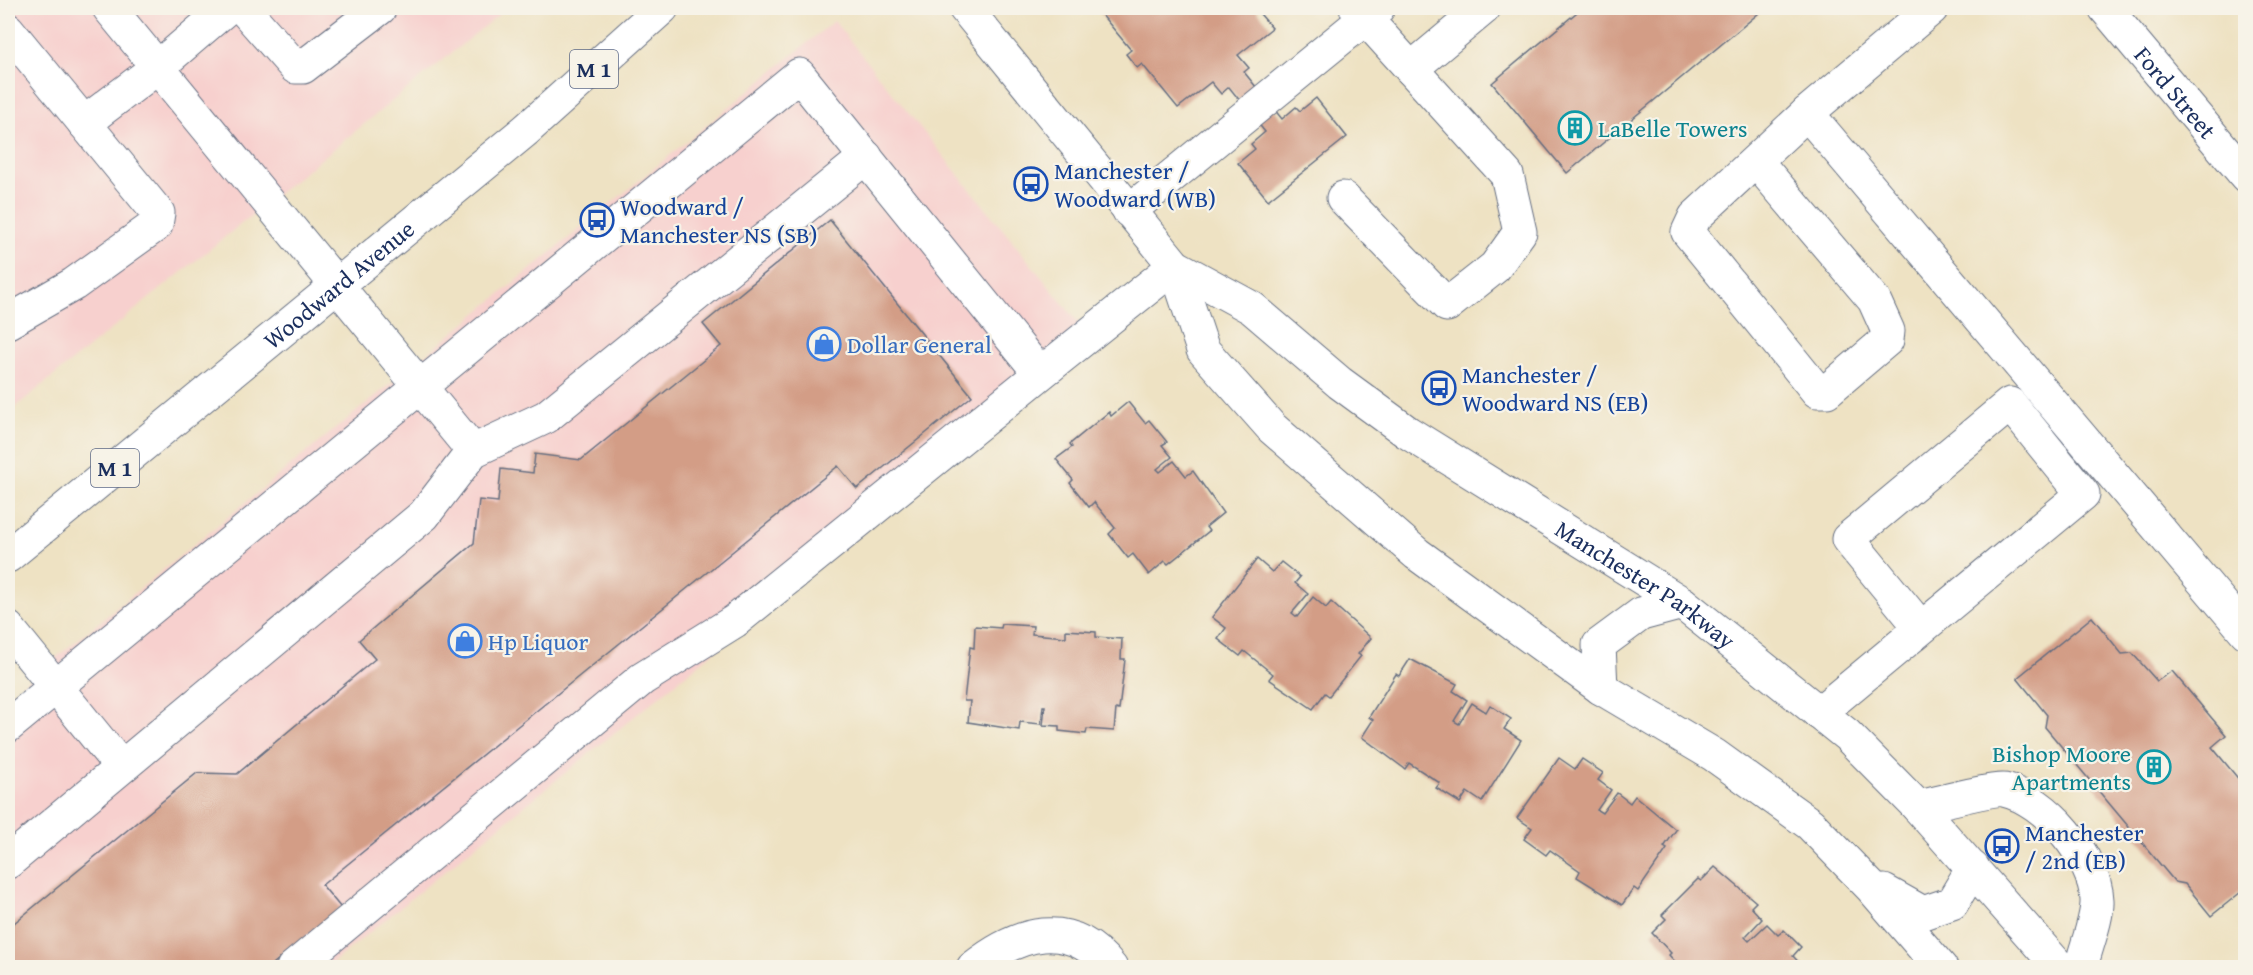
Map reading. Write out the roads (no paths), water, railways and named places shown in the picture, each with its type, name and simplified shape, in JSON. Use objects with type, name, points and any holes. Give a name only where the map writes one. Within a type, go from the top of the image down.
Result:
[{"type":"street","points":[[109,8],[473,451]]},
{"type":"street","points":[[84,123],[158,67],[227,8]]},
{"type":"street","points":[[243,8],[295,67],[303,67],[380,8]]},
{"type":"street","name":"Woodward Avenue","points":[[8,556],[526,130],[662,8]]},
{"type":"street","name":"Manchester Parkway","points":[[965,8],[1175,266],[1203,350],[1272,428],[1417,554],[1601,688],[1714,755],[1800,817],[1862,878],[1941,968]]},
{"type":"street","points":[[1411,69],[1484,8]]},
{"type":"street","points":[[1756,161],[1874,300],[1888,331],[1887,340],[1827,391],[1817,391],[1688,232],[1695,217],[1807,113],[1932,8]]},
{"type":"street","name":"Ford Street","points":[[2105,8],[2246,176]]},
{"type":"street","points":[[1129,211],[1366,11],[1411,69],[1507,175],[1520,232],[1495,267],[1446,305],[1343,198]]},
{"type":"street","points":[[8,30],[158,213],[156,225],[74,284],[8,322]]},
{"type":"street","points":[[8,726],[799,75],[1034,366],[1050,366]]},
{"type":"street","points":[[1807,113],[2246,632]]},
{"type":"street","points":[[8,862],[424,515],[473,451],[546,417],[866,157]]},
{"type":"street","points":[[293,968],[642,679],[735,621],[1175,266]]},
{"type":"street","name":"Manchester Parkway","points":[[1175,266],[1252,308],[1340,383],[1407,432],[1682,603],[1847,735],[1918,807],[2060,968]]},
{"type":"street","points":[[1819,713],[2084,494],[2010,404],[1848,539],[1921,628]]},
{"type":"street","points":[[1601,688],[1599,645],[1641,614],[1682,603]]},
{"type":"street","points":[[8,628],[121,767]]},
{"type":"street","points":[[1918,807],[2003,789],[2040,807],[2073,841],[2090,871],[2097,902],[2081,968]]},
{"type":"street","points":[[1862,878],[1923,913],[1952,903],[1973,868]]},
{"type":"street","points":[[973,968],[995,950],[1012,941],[1035,935],[1057,934],[1074,939],[1100,954],[1111,968]]},
{"type":"place","name":"LaBelle Towers","points":[[1575,128]]},
{"type":"place","name":"Manchester / Woodward (WB)","points":[[1031,184]]},
{"type":"place","name":"Woodward / Manchester NS (SB)","points":[[597,220]]},
{"type":"place","name":"Dollar General","points":[[824,344]]},
{"type":"place","name":"Manchester / Woodward NS (EB)","points":[[1439,388]]},
{"type":"place","name":"Hp Liquor","points":[[465,641]]},
{"type":"place","name":"Bishop Moore Apartments","points":[[2154,767]]},
{"type":"place","name":"Manchester / 2nd (EB)","points":[[2002,846]]}]
